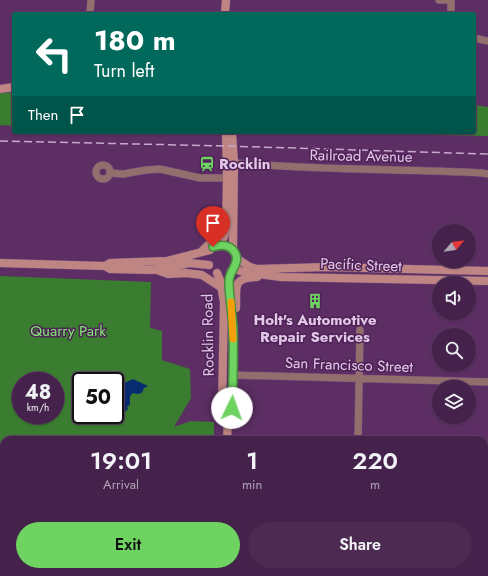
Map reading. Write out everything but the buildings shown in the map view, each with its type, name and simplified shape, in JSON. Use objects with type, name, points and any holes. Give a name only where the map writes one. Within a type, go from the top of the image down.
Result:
[{"type":"main road","points":[[225,12],[226,0]]},
{"type":"main road","points":[[0,89],[12,87]]},
{"type":"main road","points":[[226,134],[231,178],[235,254],[232,270],[226,273],[217,273],[209,265],[208,254],[224,237],[226,229],[226,219],[231,178],[234,163],[232,134]]},
{"type":"main road","points":[[200,253],[209,244],[226,219]]},
{"type":"main road","points":[[0,262],[105,266],[110,263],[167,261],[225,245],[235,254]]},
{"type":"main road","name":"Pacific Street","points":[[235,254],[250,267],[257,269],[320,267],[488,271]]},
{"type":"main road","points":[[105,266],[110,270],[155,270],[188,263],[209,265]]},
{"type":"main road","points":[[155,270],[168,274],[186,273],[202,275],[222,288]]},
{"type":"main road","name":"Pacific Street","points":[[232,270],[281,277],[488,281]]},
{"type":"main road","name":"Rocklin Road","points":[[227,436],[228,419],[232,408],[233,375],[233,326],[229,281],[232,270]]},
{"type":"main road","name":"Rocklin Road","points":[[217,273],[222,288],[224,302],[222,408],[228,419]]},
{"type":"main road","points":[[233,326],[236,316],[237,285],[239,281],[243,278],[281,277]]},
{"type":"main road","points":[[223,344],[227,354],[228,371],[233,375]]},
{"type":"main road","points":[[227,576],[253,576]]},
{"type":"street","points":[[90,12],[91,0]]},
{"type":"street","points":[[439,0],[451,0],[451,12]]},
{"type":"street","points":[[476,38],[488,41]]},
{"type":"street","name":"Railroad Avenue","points":[[234,163],[313,169],[440,171],[488,174]]},
{"type":"street","points":[[110,173],[124,174],[160,169],[200,178],[231,178]]},
{"type":"street","points":[[358,436],[360,330]]},
{"type":"street","name":"San Francisco Street","points":[[233,375],[488,382]]},
{"type":"green space","points":[[12,92],[12,126],[0,125],[0,93]]},
{"type":"green space","points":[[476,105],[488,107],[488,136],[368,134],[476,134]]},
{"type":"green space","name":"Quarry Park","points":[[0,276],[151,282],[150,328],[162,331],[162,360],[190,369],[191,398],[174,427],[191,421],[214,422],[214,436],[0,436]]},
{"type":"water","points":[[133,379],[148,386],[144,388],[142,393],[133,393],[130,396],[130,405],[124,413],[124,383]]},
{"type":"railway","points":[[0,141],[488,154]]},
{"type":"slow traffic","points":[[231,302],[233,339]]},
{"type":"place","name":"Rocklin","points":[[207,164]]},
{"type":"place","name":"Holt's Automotive Repair Services","points":[[315,301]]},
{"type":"route","points":[[213,247],[225,245],[233,250],[236,258],[235,266],[231,271],[229,281],[233,326],[232,408]]}]
